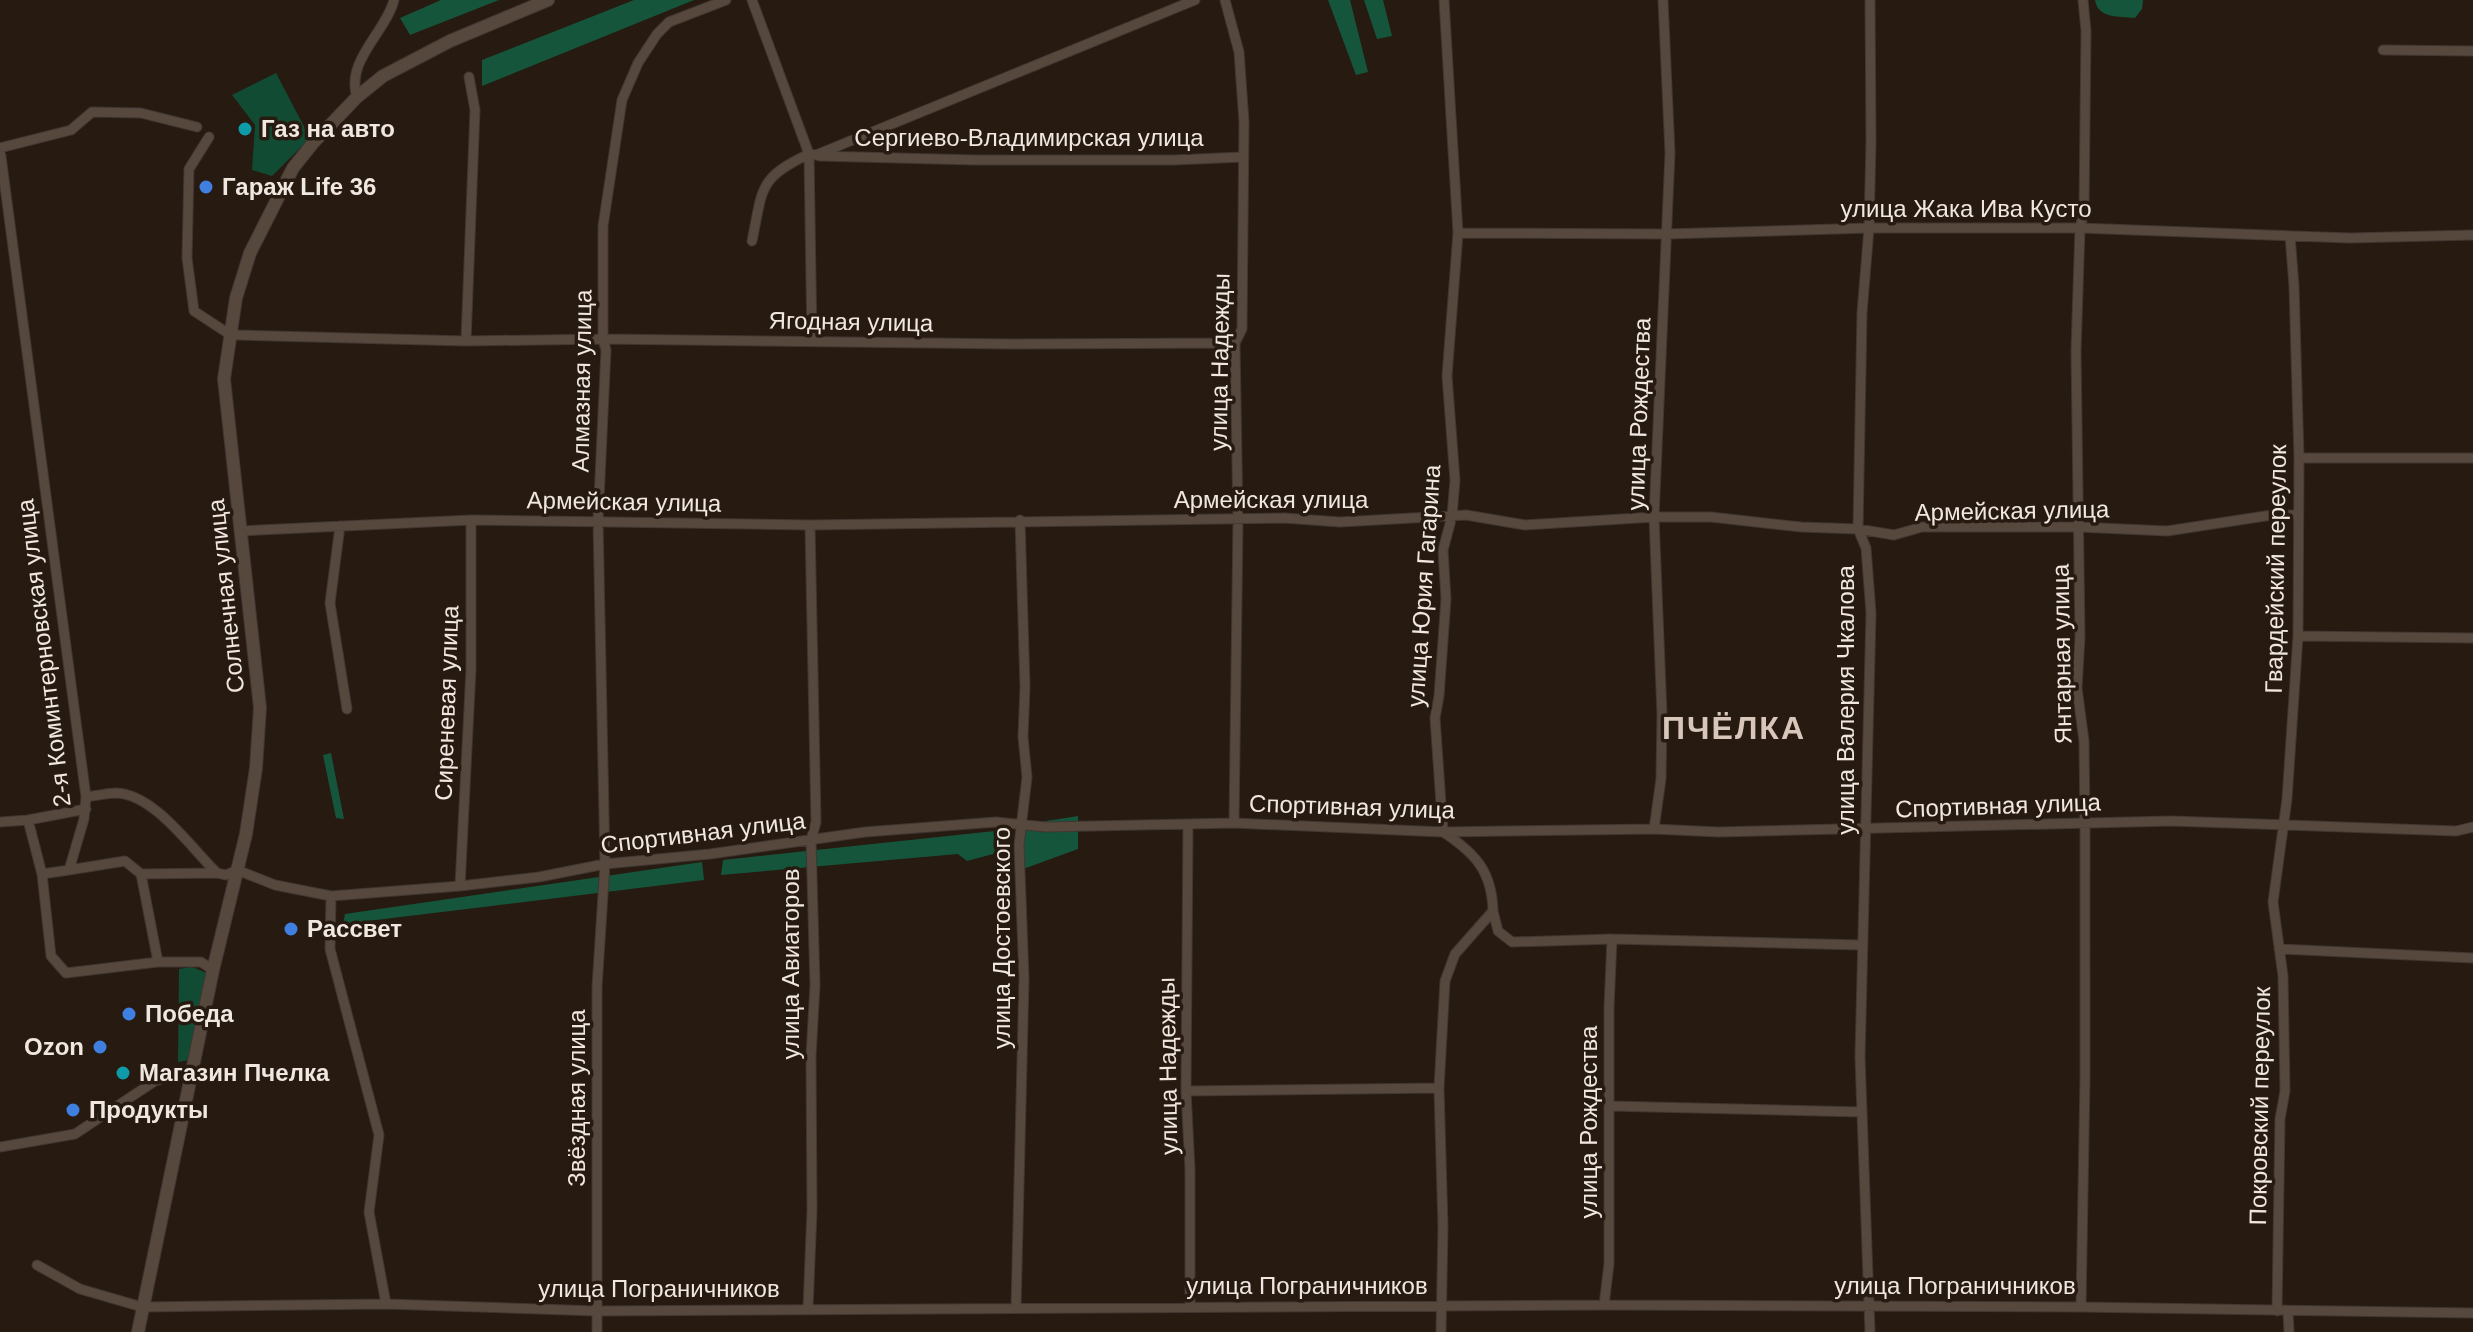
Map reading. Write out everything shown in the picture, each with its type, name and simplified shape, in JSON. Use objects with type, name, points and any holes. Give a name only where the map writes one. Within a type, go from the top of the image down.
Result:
[{"type":"street","points":[[357,97],[353,86],[362,57],[385,21],[394,0]]},
{"type":"street","name":"Солнечная улица","points":[[138,1332],[252,798],[260,708],[224,379],[236,298],[250,253],[300,160],[357,97],[383,76],[450,41],[548,0]]},
{"type":"street","name":"Алмазная улица","points":[[605,864],[598,520],[606,350],[603,339],[603,226],[622,100],[638,63],[657,34],[678,18],[726,0]]},
{"type":"street","points":[[752,0],[812,154],[812,341]]},
{"type":"street","points":[[752,241],[768,179],[781,167],[1195,0]]},
{"type":"street","name":"улица Надежды","points":[[1225,0],[1239,52],[1244,122],[1242,329],[1235,343],[1238,520],[1234,823]]},
{"type":"street","name":"улица Юрия Гагарина","points":[[1443,832],[1435,718],[1446,599],[1443,550],[1452,516],[1455,480],[1447,376],[1458,233],[1444,0]]},
{"type":"street","name":"улица Рождества","points":[[1654,829],[1661,779],[1662,714],[1654,517],[1670,153],[1663,0]]},
{"type":"street","name":"улица Валерия Чкалова","points":[[1870,0],[1871,141],[1869,228],[1862,313],[1858,529],[1866,548],[1871,613],[1861,945],[1862,1112],[1870,1332]]},
{"type":"street","name":"Янтарная улица","points":[[2081,1307],[2085,823],[2084,741],[2077,688],[2080,637],[2076,351],[2080,228],[2084,211],[2086,31],[2083,0]]},
{"type":"street","points":[[2383,50],[2473,51]]},
{"type":"street","points":[[466,341],[475,110],[469,77]]},
{"type":"street","points":[[0,148],[71,130],[92,112],[141,113],[197,127]]},
{"type":"street","points":[[209,137],[189,169],[187,258],[194,311],[229,334]]},
{"type":"street","name":"2-я Коминтерновская улица","points":[[0,148],[86,797],[86,809],[69,870]]},
{"type":"street","name":"Сергиево-Владимирская улица","points":[[812,154],[878,159],[976,160],[1243,157]]},
{"type":"street","name":"улица Жака Ива Кусто","points":[[1458,233],[1666,234],[1869,228],[2080,228],[2350,238],[2473,235]]},
{"type":"street","name":"Гвардейский переулок","points":[[2273,902],[2284,825],[2298,636],[2299,458],[2290,236]]},
{"type":"street","name":"Ягодная улица","points":[[229,334],[466,341],[1235,343]]},
{"type":"street","points":[[2299,458],[2473,458]]},
{"type":"street","name":"Армейская улица","points":[[240,531],[471,520],[810,525],[1284,518],[1340,522],[1466,515],[1525,525],[1654,517],[1711,517],[1801,527],[1858,529],[1894,535],[1922,527],[2079,527],[2167,531],[2272,515],[2298,515]]},
{"type":"street","name":"Сиреневая улица","points":[[460,886],[471,669],[471,520]]},
{"type":"street","name":"улица Достоевского","points":[[1016,1308],[1024,979],[1019,845],[1027,777],[1023,737],[1025,687],[1020,520]]},
{"type":"street","name":"улица Авиаторов","points":[[808,1308],[812,1211],[811,1056],[815,985],[811,840],[816,822],[810,525]]},
{"type":"street","points":[[340,526],[330,603],[347,709]]},
{"type":"street","points":[[2298,636],[2473,638]]},
{"type":"street","points":[[86,797],[117,793],[140,799],[171,825],[217,873]]},
{"type":"street","points":[[0,822],[86,809]]},
{"type":"street","points":[[28,820],[42,874],[51,956],[66,973],[194,961],[213,970]]},
{"type":"street","name":"Спортивная улица","points":[[237,870],[275,885],[331,896],[539,877],[605,864],[710,854],[865,832],[996,822],[1046,827],[1234,823],[1443,832],[1865,830],[2171,821],[2456,831],[2473,827]]},
{"type":"street","name":"улица Надежды","points":[[1188,825],[1186,1091],[1190,1170],[1190,1307]]},
{"type":"street","points":[[1443,832],[1460,843],[1482,865],[1493,891],[1493,911],[1498,931],[1512,942],[1612,939],[1861,945]]},
{"type":"street","points":[[42,874],[125,861],[141,874],[226,875],[237,870]]},
{"type":"street","name":"Звёздная улица","points":[[597,1332],[597,987],[605,864]]},
{"type":"street","points":[[141,874],[158,962]]},
{"type":"street","points":[[331,896],[330,949],[379,1135],[369,1212],[386,1304]]},
{"type":"street","name":"Покровский переулок","points":[[2273,902],[2283,976],[2285,1091],[2280,1119],[2277,1311]]},
{"type":"street","points":[[1441,1332],[1443,1227],[1439,1088],[1445,981],[1455,954],[1493,911]]},
{"type":"street","name":"улица Рождества","points":[[1604,1305],[1609,1264],[1612,939]]},
{"type":"street","points":[[2279,949],[2473,958]]},
{"type":"street","points":[[0,1147],[75,1134],[155,1081],[192,1071]]},
{"type":"street","points":[[1186,1091],[1439,1088]]},
{"type":"street","points":[[1609,1106],[1862,1112]]},
{"type":"street","name":"улица Пограничников","points":[[37,1265],[80,1289],[142,1307],[386,1304],[597,1311],[1604,1305],[2473,1313]]},
{"type":"street","points":[[2288,1311],[2289,1332]]},
{"type":"green space","points":[[441,0],[499,0],[410,35],[400,18]]},
{"type":"green space","points":[[634,0],[694,0],[482,86],[482,60]]},
{"type":"green space","points":[[1328,0],[1350,0],[1368,72],[1356,75]]},
{"type":"green space","points":[[1364,0],[1383,0],[1392,36],[1377,39]]},
{"type":"green space","points":[[2095,0],[2143,0],[2142,9],[2135,18],[2105,14]]},
{"type":"green space","points":[[276,73],[310,138],[272,176],[252,170],[255,125],[232,95]]},
{"type":"green space","points":[[331,753],[344,819],[336,818],[323,755]]},
{"type":"green space","points":[[1078,816],[1078,849],[1026,868],[1017,861],[1027,824]]},
{"type":"green space","points":[[1004,830],[1008,850],[967,861],[958,854],[721,875],[723,860]]},
{"type":"green space","points":[[702,862],[704,880],[343,924],[345,914]]},
{"type":"green space","points":[[192,967],[207,973],[188,1060],[178,1062],[179,969]]},
{"type":"place","name":"Газ на авто","points":[[245,129]]},
{"type":"place","name":"Гараж Life 36","points":[[206,187]]},
{"type":"place","name":"Рассвет","points":[[291,929]]},
{"type":"place","name":"Победа","points":[[129,1014]]},
{"type":"place","name":"Ozon","points":[[100,1047]]},
{"type":"place","name":"Магазин Пчелка","points":[[123,1073]]},
{"type":"place","name":"Продукты","points":[[73,1110]]},
{"type":"district","name":"ПЧЁЛКА","points":[[1734,728]]}]
